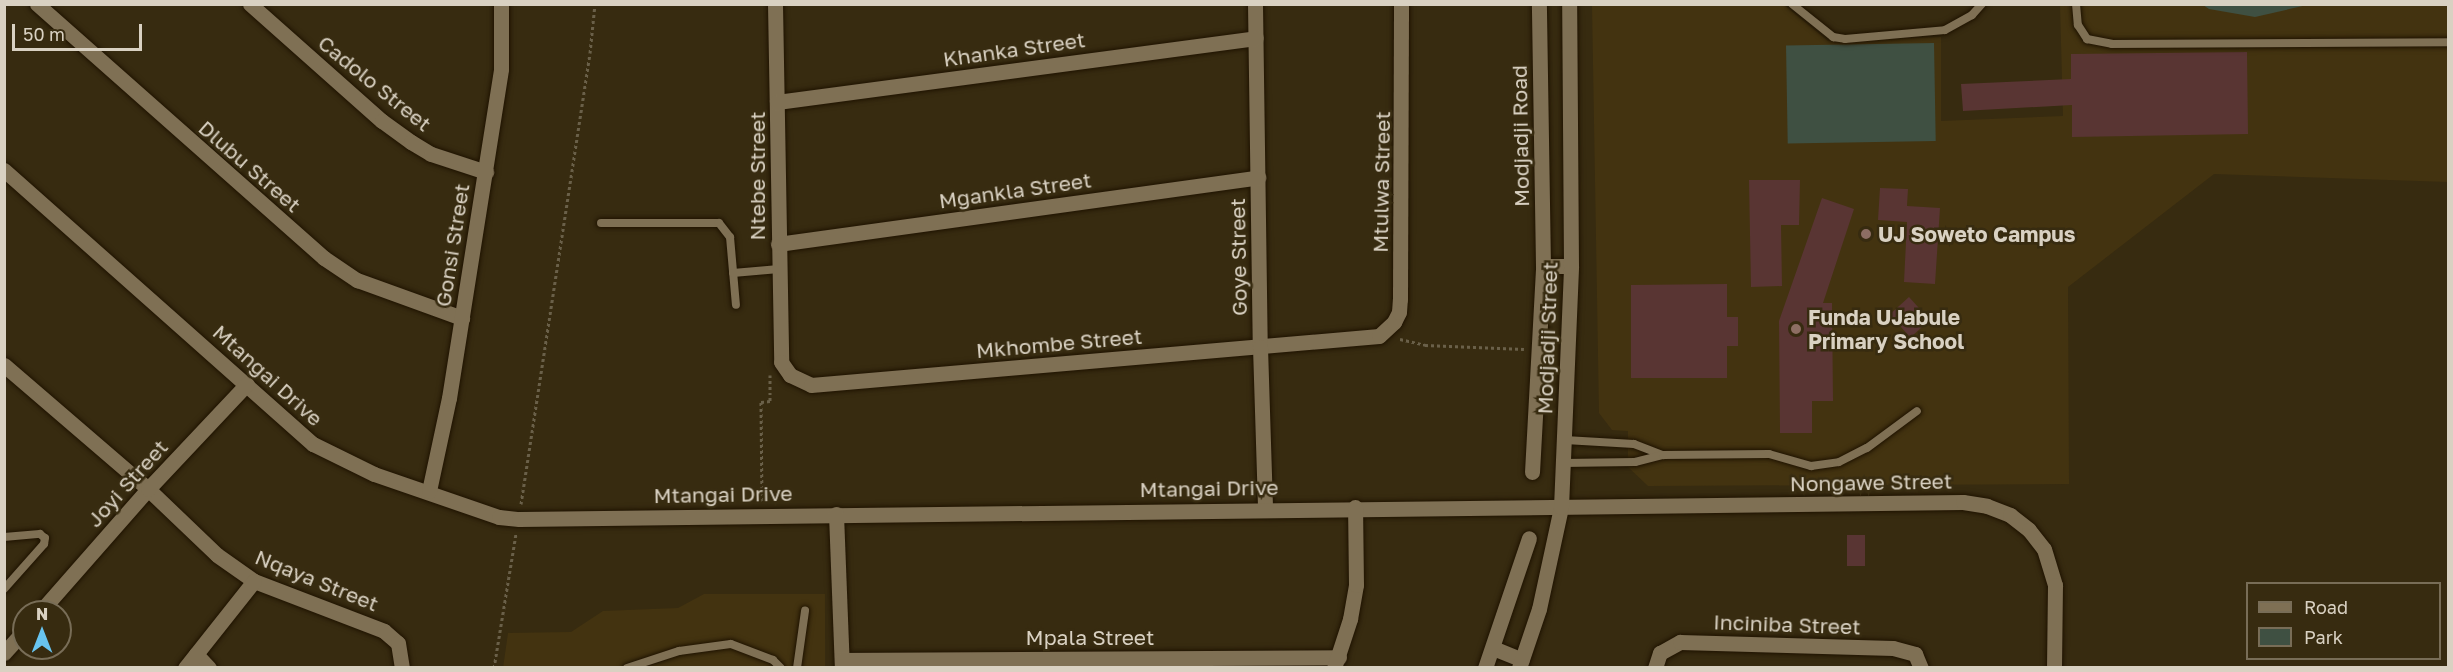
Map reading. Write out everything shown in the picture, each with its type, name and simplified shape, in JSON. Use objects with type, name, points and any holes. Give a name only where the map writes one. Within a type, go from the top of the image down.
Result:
[{"type":"street","name":"Dlubu Street","points":[[37,4],[324,258],[357,280],[462,318]]},
{"type":"street","name":"Cadolo Street","points":[[250,4],[382,122],[431,154],[486,172]]},
{"type":"street","name":"Gonsi Street","points":[[429,491],[449,398],[486,172],[501,69],[501,4]]},
{"type":"street","name":"Ntebe Street","points":[[775,4],[780,347]]},
{"type":"street","name":"Goye Street","points":[[1255,4],[1260,347],[1265,508]]},
{"type":"street","name":"Mtulwa Street","points":[[1385,331],[1399,312],[1400,299],[1401,4]]},
{"type":"street","name":"Modjadji Road","points":[[1532,472],[1543,266],[1539,4]]},
{"type":"street","name":"Modjadji Street","points":[[1521,664],[1539,609],[1561,507],[1571,266],[1569,4]]},
{"type":"street","name":"Khanka Street","points":[[777,102],[1256,38]]},
{"type":"street","name":"Mtangai Drive","points":[[4,170],[313,444],[374,474],[499,516],[519,519],[1265,508],[1561,507]]},
{"type":"street","name":"Mgankla Street","points":[[778,244],[1258,177]]},
{"type":"street","points":[[1543,266],[1571,266]]},
{"type":"street","name":"Mkhombe Street","points":[[780,347],[781,362],[785,370],[796,379],[811,385],[1364,338],[1379,336],[1385,331]]},
{"type":"street","name":"Nqaya Street","points":[[4,365],[148,489],[217,555],[254,582],[384,631],[398,643],[402,668]]},
{"type":"street","name":"Joyi Street","points":[[51,600],[148,489],[247,384]]},
{"type":"street","name":"Nongawe Street","points":[[1561,507],[1963,502],[1987,506],[2010,515],[2029,530],[2044,549],[2055,585],[2054,668]]},
{"type":"street","points":[[1336,662],[1350,619],[1356,585],[1355,507]]},
{"type":"street","points":[[836,514],[842,664]]},
{"type":"street","points":[[1485,668],[1529,537]]},
{"type":"street","points":[[185,668],[254,582]]},
{"type":"street","name":"Inciniba Street","points":[[1655,668],[1660,653],[1680,642],[1893,648],[1915,654],[1921,668]]},
{"type":"street","points":[[1493,648],[1521,664]]},
{"type":"street","points":[[196,654],[209,668]]},
{"type":"street","name":"Mpala Street","points":[[842,664],[1336,662]]},
{"type":"lane","points":[[1792,4],[1833,38],[1845,39],[1946,30],[1972,15],[1982,4]]},
{"type":"lane","points":[[2076,4],[2082,34],[2095,42],[2112,44],[2448,42]]},
{"type":"lane","points":[[601,223],[719,223],[730,237],[736,305]]},
{"type":"lane","points":[[733,273],[779,269]]},
{"type":"lane","points":[[1563,463],[1635,462],[1663,455],[1769,454],[1811,466],[1839,462],[1867,448],[1917,411]]},
{"type":"lane","points":[[1565,440],[1634,444],[1663,455]]},
{"type":"lane","points":[[4,537],[40,534],[45,538],[44,544],[4,589]]},
{"type":"lane","points":[[797,668],[804,611]]},
{"type":"lane","points":[[627,668],[679,651],[731,644],[773,660],[780,668]]},
{"type":"path","points":[[494,668],[519,519],[595,4]]},
{"type":"path","points":[[1385,331],[1391,336],[1425,345],[1538,350]]},
{"type":"path","points":[[762,515],[761,402],[770,401],[770,357],[780,347]]},
{"type":"shaded area","name":"UJ Soweto Campus","points":[[1592,5],[1784,5],[1828,41],[1941,37],[1941,121],[2063,116],[2060,5],[2448,5],[2448,182],[2214,174],[2068,287],[2069,484],[1648,486],[1628,467],[1628,431],[1612,430],[1599,413]]},
{"type":"shaded area","points":[[704,594],[825,594],[825,667],[503,668],[508,633],[571,632],[603,611],[678,608]]},
{"type":"green space","points":[[2203,5],[2307,5],[2255,17],[2209,9]]},
{"type":"green space","points":[[1934,43],[1936,141],[1788,144],[1786,46]]},
{"type":"building","points":[[2247,52],[2248,134],[2072,137],[2072,105],[1963,111],[1961,84],[2071,79],[2071,54]]},
{"type":"building","points":[[1749,180],[1800,180],[1799,225],[1781,225],[1782,286],[1751,287]]},
{"type":"building","points":[[1880,188],[1908,189],[1907,206],[1940,208],[1935,284],[1904,282],[1907,222],[1878,220]]},
{"type":"building","points":[[1822,198],[1854,209],[1823,303],[1832,303],[1833,401],[1812,401],[1812,433],[1780,433],[1779,321]]},
{"type":"building","points":[[1727,284],[1727,317],[1738,317],[1738,346],[1727,346],[1727,378],[1631,378],[1631,285]]},
{"type":"building","points":[[1909,297],[1930,320],[1910,337],[1890,314]]},
{"type":"building","points":[[1847,535],[1865,535],[1865,566],[1847,566]]},
{"type":"place","name":"UJ Soweto Campus","points":[[1866,234]]},
{"type":"place","name":"Funda UJabule Primary School","points":[[1796,329]]}]
